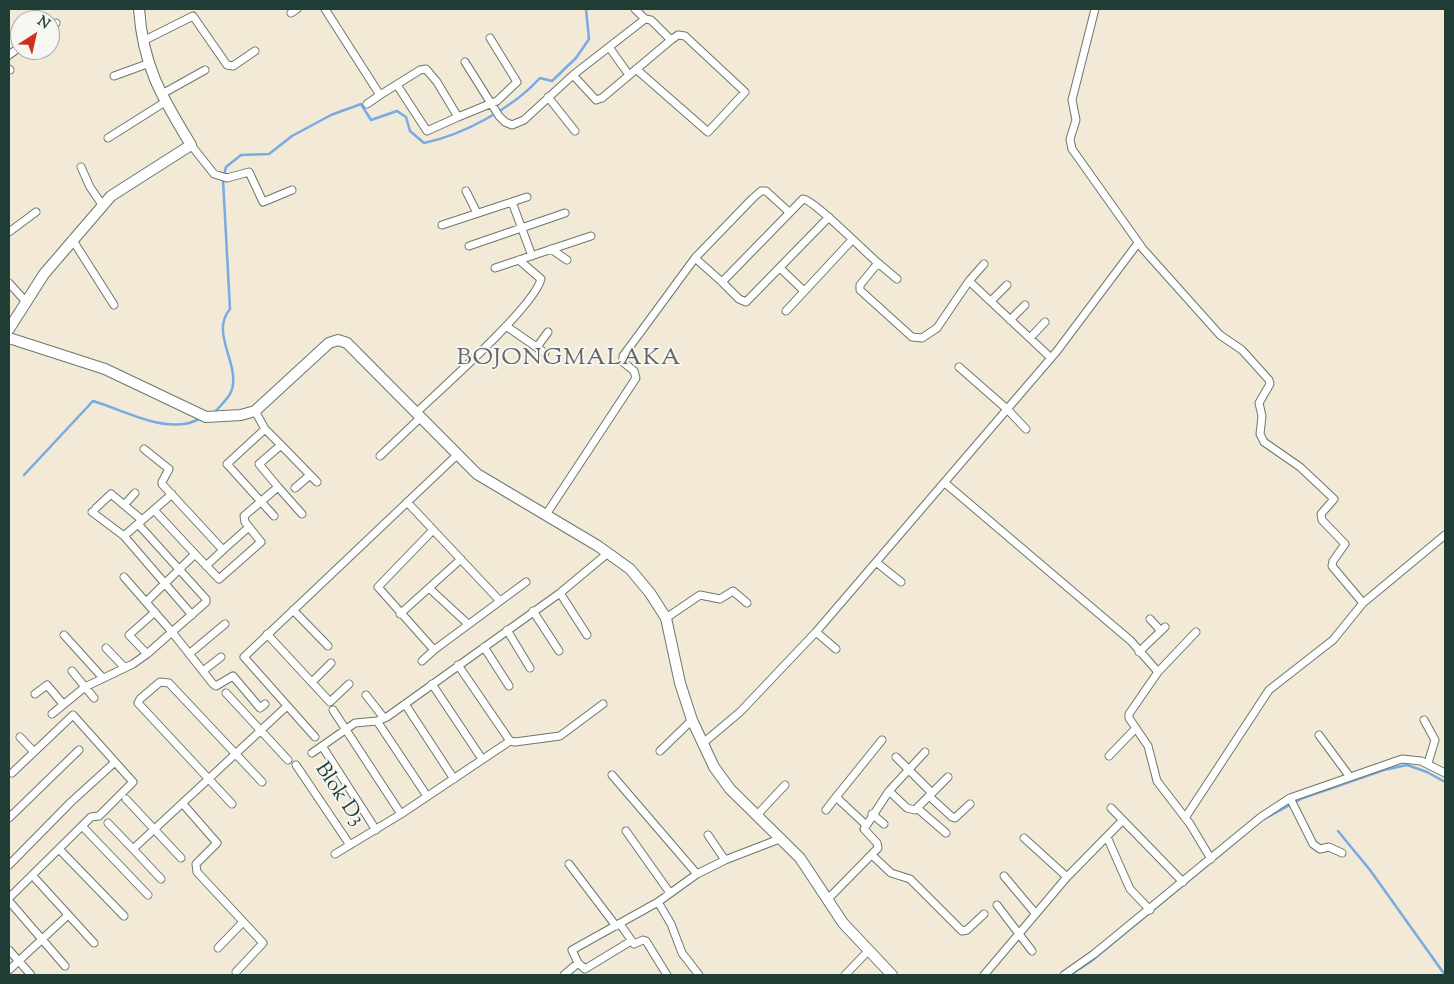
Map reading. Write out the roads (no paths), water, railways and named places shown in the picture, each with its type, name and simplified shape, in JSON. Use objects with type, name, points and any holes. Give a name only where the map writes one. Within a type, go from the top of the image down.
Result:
[{"type":"street","points":[[139,9],[148,64],[163,98],[191,145],[214,174],[227,178],[249,172],[265,202],[292,190]]},
{"type":"street","points":[[325,9],[380,94]]},
{"type":"street","points":[[635,9],[645,19],[651,20],[671,40]]},
{"type":"street","points":[[1095,9],[1072,100],[1076,120],[1070,143],[1138,243],[1220,335],[1242,350],[1269,380],[1270,384],[1259,402],[1262,418],[1260,437],[1264,442],[1300,467],[1334,498],[1322,512],[1321,518],[1345,544],[1333,560],[1332,566],[1364,603]]},
{"type":"street","points":[[143,41],[193,16],[227,65],[233,66],[255,51]]},
{"type":"street","points":[[465,62],[499,116],[505,122],[512,125],[524,120],[573,75],[645,19]]},
{"type":"street","points":[[573,75],[596,100],[602,98],[636,69],[678,35],[685,36],[745,92],[708,132],[636,69]]},
{"type":"street","points":[[397,85],[427,132],[458,117],[492,106],[517,82],[490,38]]},
{"type":"street","points":[[609,47],[629,75]]},
{"type":"street","points":[[114,76],[148,64]]},
{"type":"street","points":[[367,104],[420,70],[426,69],[437,82],[458,117]]},
{"type":"street","points":[[108,138],[205,70]]},
{"type":"street","points":[[548,97],[575,131]]},
{"type":"street","points":[[9,329],[44,274],[72,238],[104,206],[111,196],[191,145]]},
{"type":"street","points":[[81,167],[90,187],[104,206]]},
{"type":"street","points":[[466,191],[477,212]]},
{"type":"street","points":[[542,514],[636,378],[634,371],[623,362],[624,356],[695,258],[761,191],[766,191],[789,212]]},
{"type":"street","points":[[442,225],[477,212],[528,197]]},
{"type":"street","points":[[722,282],[803,199],[807,199],[897,278]]},
{"type":"street","points":[[512,202],[532,256]]},
{"type":"street","points":[[9,232],[36,212]]},
{"type":"street","points":[[469,246],[565,213]]},
{"type":"street","points":[[695,258],[739,300],[746,302],[828,217]]},
{"type":"street","points":[[495,268],[591,236]]},
{"type":"street","points":[[72,238],[114,305]]},
{"type":"street","points":[[786,311],[852,240]]},
{"type":"street","points":[[702,744],[740,712],[816,632],[1008,410],[1051,358],[1138,243]]},
{"type":"street","points":[[551,250],[567,260]]},
{"type":"street","points":[[380,456],[506,326],[539,285],[541,279],[519,260]]},
{"type":"street","points":[[878,263],[860,284],[860,290],[917,339],[922,338],[937,328],[969,281],[984,264]]},
{"type":"street","points":[[780,268],[804,291]]},
{"type":"street","points":[[969,281],[1051,358]]},
{"type":"street","points":[[992,301],[1007,285]]},
{"type":"street","points":[[10,287],[27,303]]},
{"type":"street","points":[[1010,320],[1025,305]]},
{"type":"street","points":[[1030,338],[1045,322]]},
{"type":"street","points":[[506,326],[545,352]]},
{"type":"street","points":[[537,347],[548,332]]},
{"type":"street","points":[[9,338],[105,369],[206,417],[221,417],[254,411],[329,343],[338,340],[350,345],[477,474],[608,553],[630,570],[650,593],[666,618],[678,675],[692,720],[714,767],[730,789],[782,838],[804,863],[843,923],[892,975]]},
{"type":"street","points":[[959,367],[1008,410],[1026,430]]},
{"type":"street","points":[[254,411],[265,428],[317,482]]},
{"type":"street","points":[[265,428],[227,464],[274,516]]},
{"type":"street","points":[[281,445],[258,464],[302,514]]},
{"type":"street","points":[[144,449],[169,469],[162,483],[223,550]]},
{"type":"street","points":[[314,738],[244,659],[267,634],[457,455]]},
{"type":"street","points":[[294,488],[310,475]]},
{"type":"street","points":[[945,483],[1131,641],[1158,672]]},
{"type":"street","points":[[154,510],[219,579],[260,543],[261,540],[249,527],[244,516],[278,487]]},
{"type":"street","points":[[125,504],[135,493]]},
{"type":"street","points":[[52,714],[85,687],[147,654],[192,615],[206,602],[206,599],[125,504],[112,494],[94,510],[124,536],[192,615]]},
{"type":"street","points":[[124,536],[172,494]]},
{"type":"street","points":[[407,502],[500,601]]},
{"type":"street","points":[[206,566],[249,527]]},
{"type":"street","points":[[433,530],[378,585],[378,589],[434,650]]},
{"type":"street","points":[[1185,818],[1269,690],[1333,640],[1364,603],[1445,535]]},
{"type":"street","points":[[312,753],[355,723],[380,720],[404,704],[560,593],[608,553]]},
{"type":"street","points":[[146,602],[195,554]]},
{"type":"street","points":[[400,614],[461,559]]},
{"type":"street","points":[[876,562],[901,582]]},
{"type":"street","points":[[124,577],[172,632],[214,686],[233,676],[260,708]]},
{"type":"street","points":[[422,660],[526,582]]},
{"type":"street","points":[[429,588],[468,624]]},
{"type":"street","points":[[666,618],[700,595],[720,599],[733,591],[747,602]]},
{"type":"street","points":[[560,593],[587,635]]},
{"type":"street","points":[[293,610],[328,646]]},
{"type":"street","points":[[533,611],[558,651]]},
{"type":"street","points":[[147,654],[129,634],[155,612]]},
{"type":"street","points":[[1139,652],[1163,629],[1150,619]]},
{"type":"street","points":[[189,654],[225,624]]},
{"type":"street","points":[[507,630],[530,668]]},
{"type":"street","points":[[816,632],[836,649]]},
{"type":"street","points":[[1196,632],[1158,672],[1129,715],[1148,746],[1157,781],[1185,818],[1211,859]]},
{"type":"street","points":[[267,634],[330,702],[349,684]]},
{"type":"street","points":[[64,635],[102,677]]},
{"type":"street","points":[[484,646],[508,686]]},
{"type":"street","points":[[106,648],[124,667]]},
{"type":"street","points":[[202,671],[221,657]]},
{"type":"street","points":[[312,682],[331,663]]},
{"type":"street","points":[[458,665],[510,740],[515,742],[560,736],[603,704]]},
{"type":"street","points":[[72,671],[94,698]]},
{"type":"street","points":[[232,804],[138,703],[140,699],[160,682],[169,683],[262,782]]},
{"type":"street","points":[[432,684],[482,759]]},
{"type":"street","points":[[35,694],[48,685],[63,704]]},
{"type":"street","points":[[226,693],[288,760]]},
{"type":"street","points":[[366,695],[427,796]]},
{"type":"street","points":[[404,704],[454,779]]},
{"type":"street","points":[[133,849],[287,706]]},
{"type":"street","points":[[333,710],[401,814]]},
{"type":"street","points":[[10,773],[73,715],[133,782],[99,816],[93,816],[82,826],[9,900],[65,966]]},
{"type":"street","points":[[660,751],[692,720]]},
{"type":"street","points":[[1424,720],[1435,740],[1428,763]]},
{"type":"street","points":[[1109,756],[1136,728]]},
{"type":"street","points":[[1319,735],[1350,777]]},
{"type":"street","points":[[20,737],[34,752]]},
{"type":"street","points":[[335,854],[401,814],[510,740]]},
{"type":"street","points":[[826,810],[882,740]]},
{"type":"street","points":[[322,746],[376,830]]},
{"type":"street","points":[[9,818],[79,750]]},
{"type":"street","points":[[827,900],[878,848],[878,844],[864,830],[865,824],[889,791],[924,752]]},
{"type":"street","points":[[896,757],[952,817],[955,818],[970,804]]},
{"type":"street","points":[[1064,975],[1150,910],[1261,817],[1291,799],[1402,760],[1413,759],[1428,763],[1445,773]]},
{"type":"street","points":[[9,865],[71,802],[115,762]]},
{"type":"street","name":"Blok D3","points":[[296,765],[350,845]]},
{"type":"street","points":[[612,775],[697,874]]},
{"type":"street","points":[[889,791],[910,810],[917,808],[948,778]]},
{"type":"street","points":[[756,815],[785,785]]},
{"type":"street","points":[[836,797],[865,824]]},
{"type":"street","points":[[1291,799],[1295,810],[1318,848],[1329,847],[1342,853]]},
{"type":"street","points":[[126,800],[181,858]]},
{"type":"street","points":[[182,804],[217,842],[196,864],[197,872],[263,943],[236,972]]},
{"type":"street","points":[[917,808],[946,833]]},
{"type":"street","points":[[1111,808],[1183,882]]},
{"type":"street","points":[[872,814],[884,824]]},
{"type":"street","points":[[984,975],[1067,877],[1122,820]]},
{"type":"street","points":[[108,823],[161,879]]},
{"type":"street","points":[[82,826],[148,895]]},
{"type":"street","points":[[626,831],[670,893]]},
{"type":"street","points":[[708,836],[725,860]]},
{"type":"street","points":[[1107,837],[1130,888],[1150,910]]},
{"type":"street","points":[[631,941],[586,968],[578,963],[572,950],[658,902],[697,874],[725,860],[782,838]]},
{"type":"street","points":[[1024,838],[1049,858],[1067,877]]},
{"type":"street","points":[[59,849],[124,916]]},
{"type":"street","points":[[872,855],[891,873],[910,879],[962,931],[967,930],[984,914]]},
{"type":"street","points":[[569,864],[631,941],[634,944],[643,940],[646,942],[667,975]]},
{"type":"street","points":[[32,876],[94,943]]},
{"type":"street","points":[[1004,876],[1035,913]]},
{"type":"street","points":[[658,902],[674,932],[682,953],[699,975]]},
{"type":"street","points":[[997,905],[1032,951]]},
{"type":"street","points":[[9,970],[68,915]]},
{"type":"street","points":[[218,948],[243,922]]},
{"type":"street","points":[[9,950],[31,975]]},
{"type":"street","points":[[845,975],[868,951]]},
{"type":"street","points":[[564,975],[578,963]]},
{"type":"waterway","points":[[214,413],[230,395],[233,382],[233,371],[224,339],[223,328],[224,318],[230,309],[223,180],[226,167],[241,155],[269,154],[292,136],[331,115],[361,104],[371,120],[397,111],[406,117],[410,131],[424,143],[471,127],[502,110],[540,78],[552,81],[576,58],[589,39],[586,9]]},
{"type":"waterway","points":[[24,475],[93,401],[149,421],[160,423],[186,424],[202,418]]},
{"type":"waterway","points":[[1264,819],[1303,798],[1384,770],[1407,765],[1427,772],[1445,782]]},
{"type":"waterway","points":[[1338,831],[1370,870],[1445,975]]},
{"type":"waterway","points":[[1070,975],[1090,962],[1244,835]]},
{"type":"district","name":"BOJONGMALAKA","points":[[569,360]]}]
